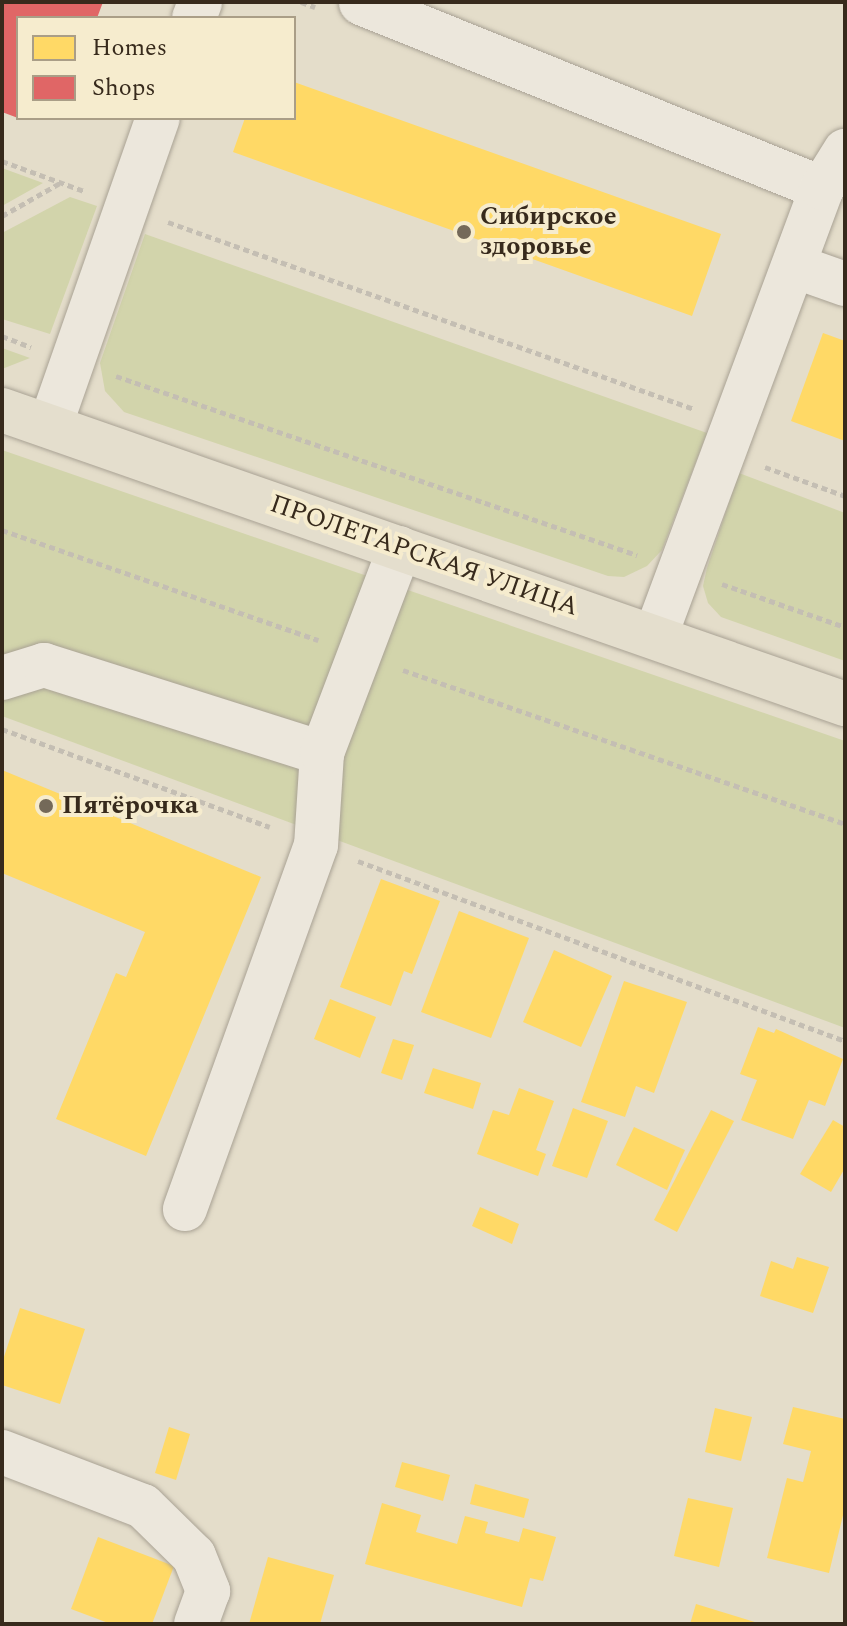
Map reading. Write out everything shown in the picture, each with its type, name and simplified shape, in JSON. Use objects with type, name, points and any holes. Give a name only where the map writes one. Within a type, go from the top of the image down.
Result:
[{"type":"main road","name":"ПРОЛЕТАРСКАЯ УЛИЦА","points":[[2,410],[845,704]]},
{"type":"street","points":[[361,3],[822,188]]},
{"type":"street","points":[[50,426],[157,120]]},
{"type":"street","points":[[655,637],[822,188],[845,151]]},
{"type":"street","points":[[794,266],[845,284]]},
{"type":"street","points":[[185,1209],[316,845],[322,753],[400,548]]},
{"type":"street","points":[[2,678],[44,665],[322,753]]},
{"type":"street","points":[[2,1452],[143,1506],[194,1556],[208,1591],[196,1624]]},
{"type":"path","points":[[2,161],[734,423],[757,464],[845,496]]},
{"type":"path","points":[[2,216],[61,183]]},
{"type":"path","points":[[2,336],[845,627]]},
{"type":"path","points":[[2,530],[845,824]]},
{"type":"path","points":[[2,729],[845,1041]]},
{"type":"green space","points":[[2,168],[43,183],[2,206]]},
{"type":"green space","points":[[70,197],[97,206],[50,334],[2,319],[2,233]]},
{"type":"green space","points":[[145,234],[707,433],[662,550],[647,566],[624,577],[608,576],[124,412],[105,391],[100,363]]},
{"type":"green space","points":[[2,348],[30,358],[2,369]]},
{"type":"green space","points":[[2,450],[845,741],[845,1028],[2,716]]},
{"type":"green space","points":[[739,473],[845,513],[845,661],[721,617],[708,603],[703,586],[707,568]]},
{"type":"building: Homes","points":[[296,83],[721,234],[692,316],[233,152],[244,120],[296,120]]},
{"type":"building: Homes","points":[[823,333],[845,341],[845,441],[791,421]]},
{"type":"building: Homes","points":[[2,770],[261,877],[146,1156],[56,1119],[116,973],[126,977],[145,932],[2,873]]},
{"type":"building: Homes","points":[[381,879],[440,901],[412,974],[404,971],[391,1006],[340,987]]},
{"type":"building: Homes","points":[[459,911],[529,938],[491,1038],[421,1012]]},
{"type":"building: Homes","points":[[554,950],[612,976],[581,1047],[523,1022]]},
{"type":"building: Homes","points":[[624,981],[687,1002],[654,1093],[636,1086],[625,1117],[581,1102]]},
{"type":"building: Homes","points":[[330,999],[376,1017],[360,1058],[314,1039]]},
{"type":"building: Homes","points":[[758,1027],[774,1033],[776,1029],[843,1059],[825,1106],[809,1100],[793,1139],[741,1120],[757,1080],[740,1074]]},
{"type":"building: Homes","points":[[393,1039],[414,1045],[402,1080],[381,1073]]},
{"type":"building: Homes","points":[[433,1068],[481,1083],[473,1109],[424,1093]]},
{"type":"building: Homes","points":[[519,1088],[554,1101],[536,1150],[546,1154],[538,1176],[477,1154],[493,1110],[509,1115]]},
{"type":"building: Homes","points":[[573,1108],[608,1121],[587,1178],[552,1166]]},
{"type":"building: Homes","points":[[711,1110],[734,1121],[677,1232],[654,1220]]},
{"type":"building: Homes","points":[[833,1120],[845,1127],[845,1168],[831,1192],[800,1174]]},
{"type":"building: Homes","points":[[634,1127],[685,1150],[667,1190],[616,1165]]},
{"type":"building: Homes","points":[[480,1207],[519,1224],[512,1244],[472,1226]]},
{"type":"building: Homes","points":[[797,1257],[829,1267],[813,1313],[760,1296],[771,1261],[793,1269]]},
{"type":"building: Homes","points":[[20,1308],[85,1329],[60,1404],[2,1385],[2,1363]]},
{"type":"building: Homes","points":[[793,1407],[845,1419],[845,1507],[829,1573],[767,1558],[787,1478],[803,1482],[811,1451],[783,1444]]},
{"type":"building: Homes","points":[[715,1408],[752,1417],[741,1461],[705,1452]]},
{"type":"building: Homes","points":[[169,1427],[190,1434],[176,1480],[155,1473]]},
{"type":"building: Homes","points":[[402,1462],[450,1475],[443,1501],[395,1487]]},
{"type":"building: Homes","points":[[475,1484],[529,1499],[524,1518],[470,1504]]},
{"type":"building: Homes","points":[[688,1498],[733,1508],[719,1567],[674,1556]]},
{"type":"building: Homes","points":[[382,1503],[421,1515],[416,1532],[457,1544],[465,1516],[488,1522],[485,1533],[519,1542],[523,1528],[556,1537],[543,1581],[530,1578],[522,1607],[365,1564]]},
{"type":"building: Homes","points":[[98,1537],[174,1566],[152,1624],[111,1624],[71,1609]]},
{"type":"building: Homes","points":[[268,1557],[334,1575],[320,1624],[249,1624]]},
{"type":"building: Homes","points":[[696,1604],[758,1623],[690,1624]]},
{"type":"building: Shops","points":[[2,2],[103,2],[98,16],[16,16],[16,117],[2,112]]},
{"type":"place","name":"Сибирское здоровье","points":[[464,232]]},
{"type":"place","name":"Пятёрочка","points":[[46,806]]}]
